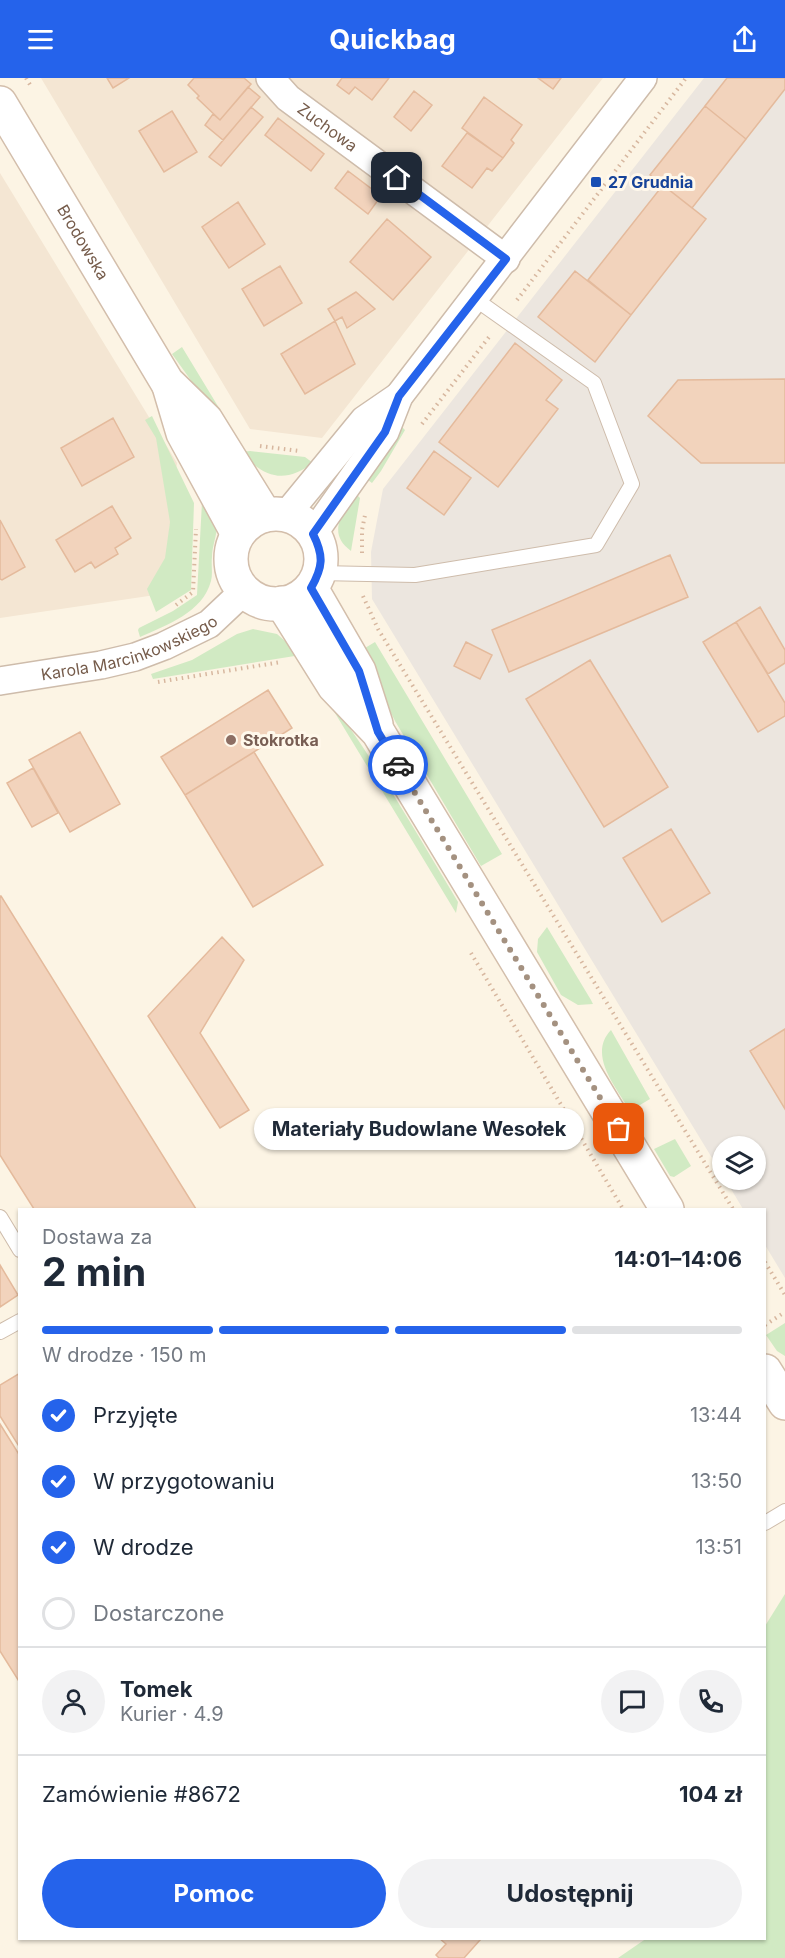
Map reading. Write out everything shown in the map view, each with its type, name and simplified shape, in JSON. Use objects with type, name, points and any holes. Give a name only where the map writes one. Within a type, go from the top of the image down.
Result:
[{"type":"street","name":"Zuchowa","points":[[270,78],[288,98],[506,259]]},
{"type":"street","points":[[313,534],[385,432],[399,396],[643,78]]},
{"type":"street","name":"Brodowska","points":[[0,103],[167,382],[183,433],[238,534]]},
{"type":"street","name":"Brodowska","points":[[167,382],[206,420],[275,516]]},
{"type":"street","points":[[275,516],[364,420],[399,396]]},
{"type":"street","points":[[275,516],[293,517],[310,528],[321,549],[315,580],[298,597],[282,603],[264,603],[244,591],[233,573],[231,553],[238,534],[252,520],[275,516]]},
{"type":"street","points":[[315,580],[359,671],[378,732]]},
{"type":"street","name":"Karola Marcinkowskiego","points":[[0,681],[135,657],[209,624],[244,591]]},
{"type":"street","points":[[282,603],[334,686],[378,732],[666,1208]]},
{"type":"street","points":[[766,1373],[785,1403]]},
{"type":"lane","points":[[315,580],[362,574],[415,575],[596,545],[632,484],[594,383],[475,299]]},
{"type":"lane","points":[[0,1217],[18,1247]]},
{"type":"lane","points":[[0,1332],[18,1322]]},
{"type":"lane","points":[[766,1522],[785,1511]]},
{"type":"path","points":[[419,428],[686,78]]},
{"type":"path","points":[[251,445],[304,451]]},
{"type":"path","points":[[366,511],[362,530],[363,599],[378,628],[732,1208]]},
{"type":"path","points":[[173,606],[194,592],[196,525]]},
{"type":"path","points":[[154,683],[288,661]]},
{"type":"path","points":[[465,944],[622,1208]]},
{"type":"path","points":[[766,1264],[785,1295]]},
{"type":"path","points":[[766,1324],[785,1312]]},
{"type":"shaded area","points":[[41,78],[603,78],[322,438],[250,429]]},
{"type":"shaded area","points":[[704,78],[785,78],[785,1278],[766,1247],[766,1208],[742,1208],[732,1190],[766,1190],[766,1136],[712,1136],[712,1158],[372,599],[371,552],[383,489]]},
{"type":"shaded area","points":[[0,173],[177,463],[162,594],[0,618]]},
{"type":"green space","points":[[182,347],[235,438],[233,439],[172,354]]},
{"type":"green space","points":[[152,416],[194,503],[191,590],[156,612],[147,589],[165,558],[170,522],[156,438],[145,420]]},
{"type":"green space","points":[[402,427],[405,430],[372,483],[368,480]]},
{"type":"green space","points":[[241,452],[305,457],[313,463],[293,474],[275,475],[258,468]]},
{"type":"green space","points":[[356,494],[360,498],[351,551],[339,537],[338,530],[342,515]]},
{"type":"green space","points":[[202,502],[217,525],[212,553],[212,578],[207,592],[183,616],[140,637],[139,628],[173,611],[197,595]]},
{"type":"green space","points":[[253,629],[277,634],[301,655],[153,679],[151,674],[192,660],[237,634]]},
{"type":"green space","points":[[375,642],[502,854],[481,866],[395,721],[360,651]]},
{"type":"green space","points":[[315,680],[354,734],[407,817],[458,902],[456,913]]},
{"type":"green space","points":[[547,927],[593,1004],[578,1005],[561,995],[537,952],[538,939]]},
{"type":"green space","points":[[611,1030],[650,1099],[630,1111],[612,1082],[603,1061],[604,1040]]},
{"type":"green space","points":[[675,1139],[691,1166],[674,1177],[670,1176],[654,1149]]},
{"type":"green space","points":[[785,1323],[785,1356],[777,1351],[766,1335]]},
{"type":"green space","points":[[785,1594],[785,1958],[618,1958],[644,1940],[766,1940],[766,1624]]},
{"type":"building","points":[[107,78],[129,78],[113,88]]},
{"type":"building","points":[[194,78],[244,78],[251,84],[220,120],[197,98],[199,96],[188,85]]},
{"type":"building","points":[[342,78],[389,78],[372,100],[355,87],[349,94],[337,85]]},
{"type":"building","points":[[538,78],[561,78],[553,89]]},
{"type":"building","points":[[727,78],[785,78],[785,89],[746,139],[705,106]]},
{"type":"building","points":[[248,87],[260,97],[223,140],[205,125],[213,114],[220,120]]},
{"type":"building","points":[[414,91],[432,105],[411,131],[394,117]]},
{"type":"building","points":[[484,97],[522,125],[511,140],[514,143],[503,158],[462,128]]},
{"type":"building","points":[[705,106],[746,139],[692,208],[650,175]]},
{"type":"building","points":[[251,107],[263,117],[221,166],[209,157]]},
{"type":"building","points":[[172,111],[197,152],[164,172],[139,131]]},
{"type":"building","points":[[278,118],[324,154],[311,171],[265,135]]},
{"type":"building","points":[[467,133],[503,158],[492,171],[487,168],[472,188],[442,166]]},
{"type":"building","points":[[348,171],[381,196],[368,214],[335,188]]},
{"type":"building","points":[[663,185],[706,219],[631,315],[588,280]]},
{"type":"building","points":[[238,202],[265,244],[229,268],[202,227]]},
{"type":"building","points":[[387,219],[431,257],[393,300],[350,262]]},
{"type":"building","points":[[280,266],[302,303],[264,326],[242,289]]},
{"type":"building","points":[[575,271],[631,315],[595,362],[538,317]]},
{"type":"building","points":[[356,292],[375,309],[347,328],[342,317],[335,321],[328,309]]},
{"type":"building","points":[[335,321],[355,364],[305,394],[281,354]]},
{"type":"building","points":[[515,343],[562,380],[546,400],[558,409],[498,487],[439,442]]},
{"type":"building","points":[[785,379],[785,463],[701,463],[648,416],[678,380]]},
{"type":"building","points":[[113,418],[134,457],[82,486],[61,448]]},
{"type":"building","points":[[434,451],[471,478],[444,515],[407,488]]},
{"type":"building","points":[[112,506],[131,538],[115,548],[118,554],[95,568],[91,562],[75,572],[56,540]]},
{"type":"building","points":[[0,520],[25,567],[2,580],[0,579]]},
{"type":"building","points":[[670,555],[688,597],[509,672],[492,630]]},
{"type":"building","points":[[760,607],[785,650],[785,663],[768,674],[736,622]]},
{"type":"building","points":[[736,622],[785,703],[785,716],[758,732],[703,642]]},
{"type":"building","points":[[466,642],[492,655],[480,679],[454,666]]},
{"type":"building","points":[[590,660],[668,787],[604,827],[526,699]]},
{"type":"building","name":"Stokrotka","points":[[268,690],[292,728],[185,795],[161,757]]},
{"type":"building","points":[[80,732],[120,804],[70,832],[29,760]]},
{"type":"building","points":[[254,752],[323,865],[253,907],[185,795]]},
{"type":"building","points":[[33,768],[58,813],[32,827],[7,783]]},
{"type":"building","points":[[671,829],[710,893],[662,922],[623,858]]},
{"type":"building","points":[[1,896],[195,1208],[33,1208],[0,1155]]},
{"type":"building","points":[[222,937],[244,960],[200,1033],[249,1110],[220,1128],[148,1016]]},
{"type":"building","points":[[785,1029],[785,1109],[750,1051]]},
{"type":"building","points":[[0,1265],[18,1295],[0,1307]]},
{"type":"building","points":[[18,1374],[18,1445],[0,1416],[0,1385]]},
{"type":"building","points":[[0,1424],[18,1453],[18,1680],[0,1651]]},
{"type":"building","points":[[441,1940],[480,1940],[464,1958],[439,1958],[436,1955],[446,1944]]},
{"type":"way so far","points":[[398,765],[619,1129]]},
{"type":"place","name":"27 Grudnia","points":[[596,182]]},
{"type":"place","name":"Stokrotka","points":[[231,740]]},
{"type":"place","name":"Materiały Budowlane Wesołek","points":[[619,1129]]},
{"type":"route","points":[[397,178],[506,259],[399,396],[385,432],[313,534],[321,549],[319,573],[311,588],[359,671],[378,732],[398,765]]}]
